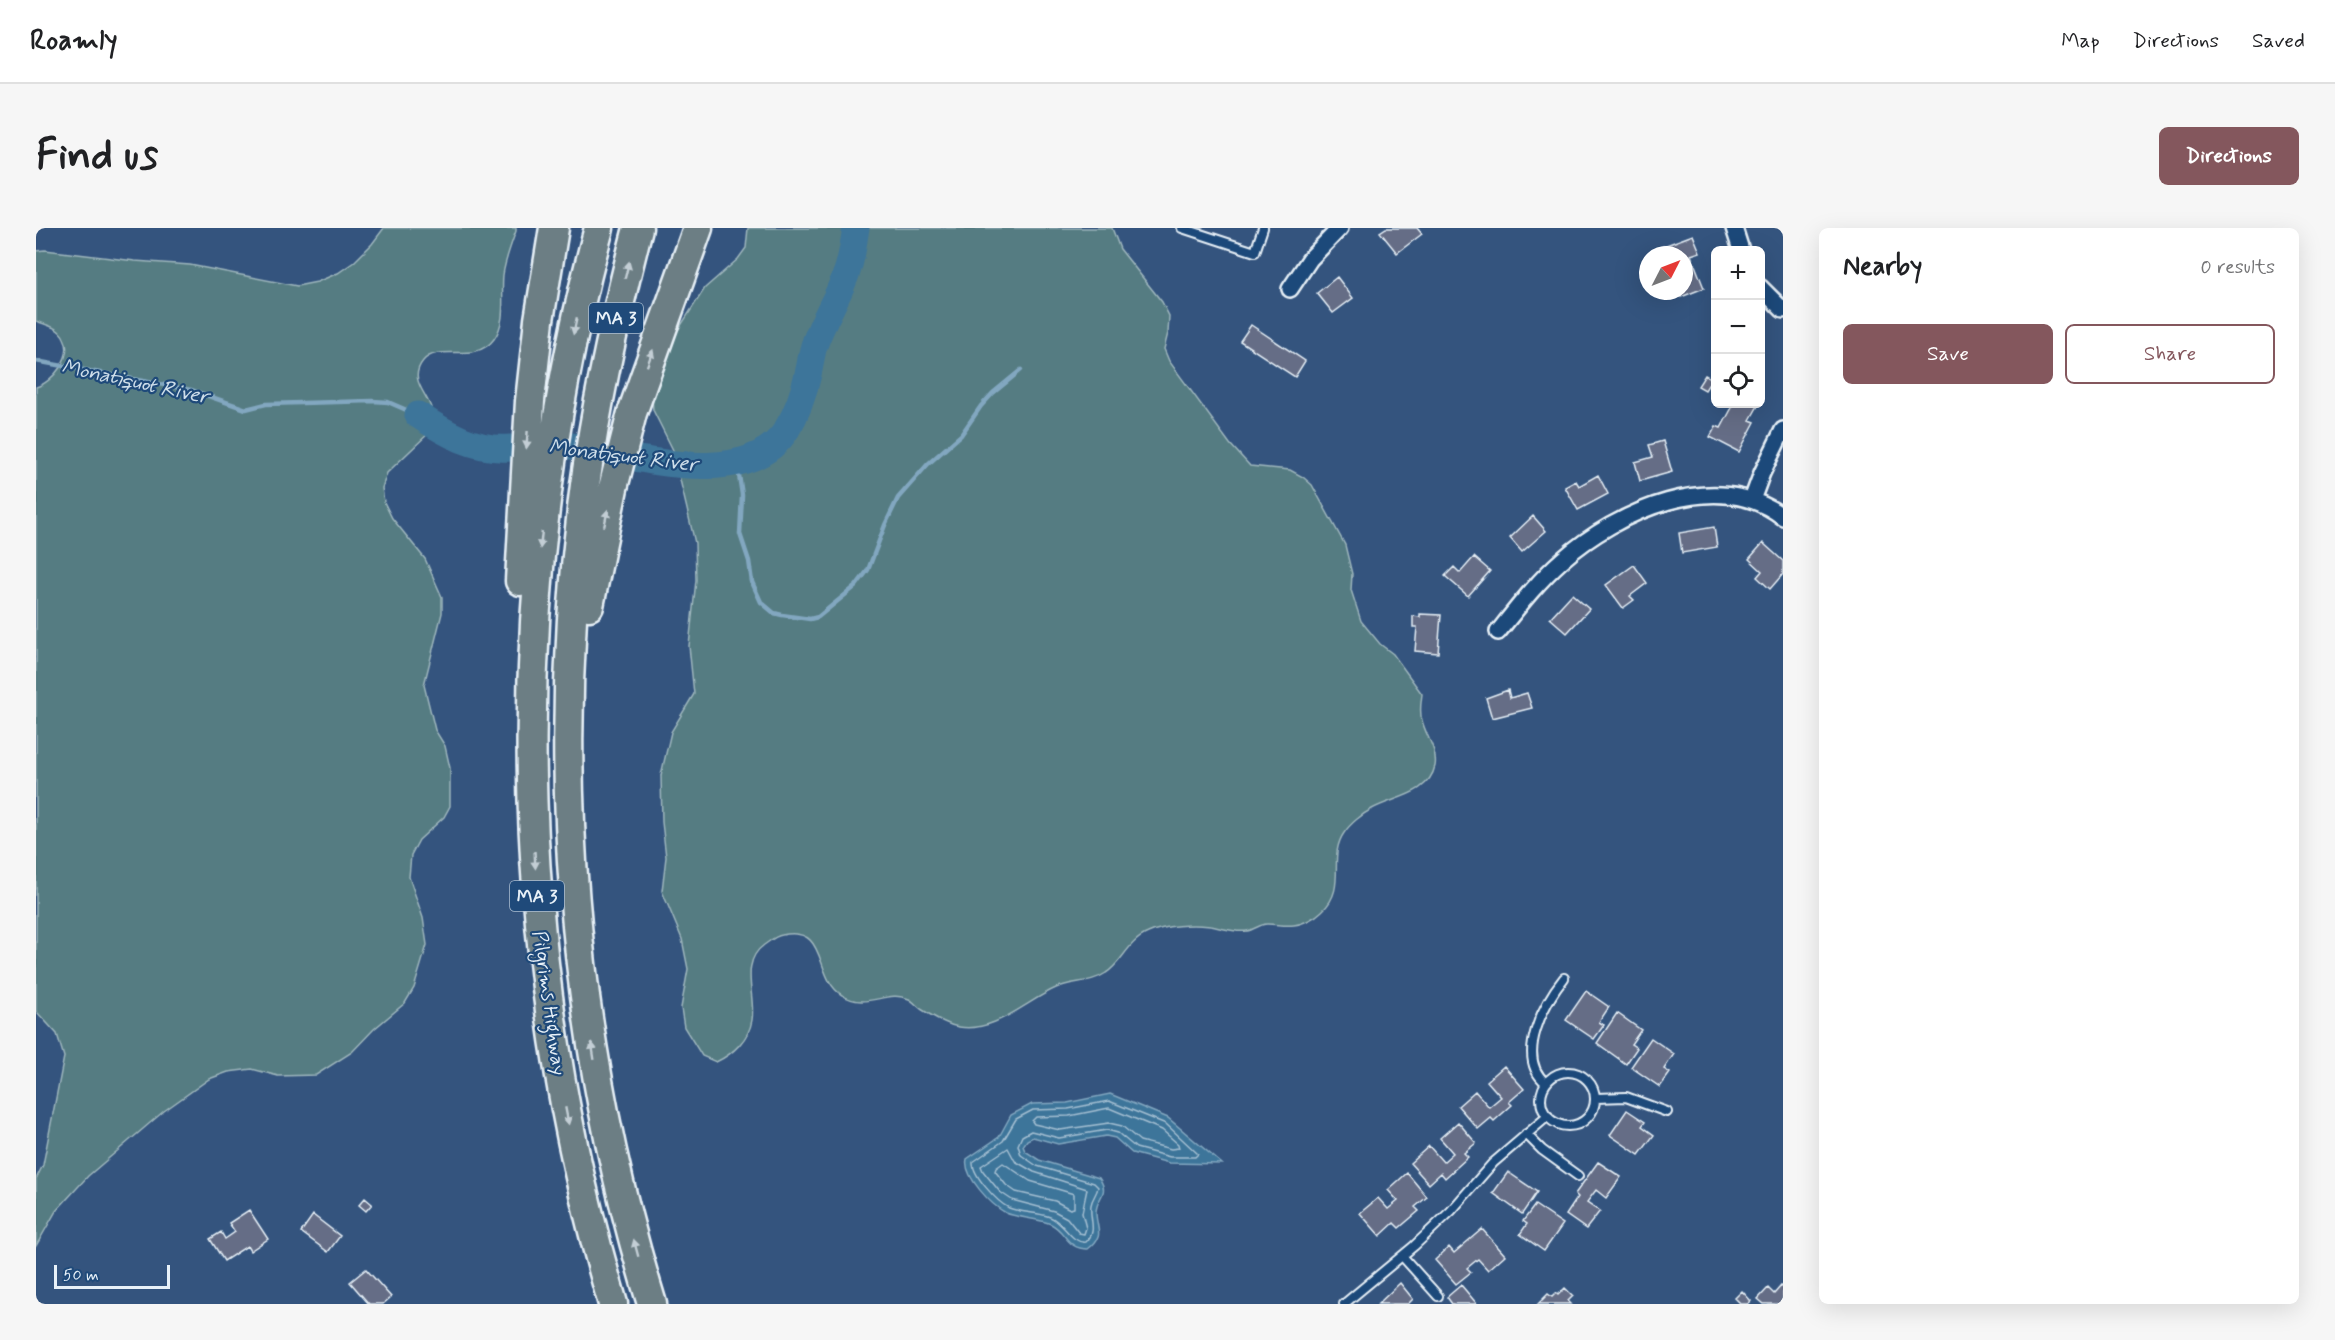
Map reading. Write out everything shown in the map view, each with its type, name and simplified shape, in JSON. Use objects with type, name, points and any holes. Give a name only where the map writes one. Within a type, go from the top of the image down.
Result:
[{"type":"highway","points":[[536,480],[530,401],[539,320],[554,228]]},
{"type":"highway","name":"MA 3","points":[[536,480],[560,405],[576,321],[599,228]]},
{"type":"highway","name":"MA 3","points":[[569,805],[570,665],[573,606],[585,485],[597,409],[616,316],[638,228]]},
{"type":"highway","points":[[569,805],[574,721],[582,654],[594,578],[613,488],[632,413],[698,228]]},
{"type":"highway","name":"Pilgrims Highway","points":[[536,480],[536,601],[532,676],[534,827],[541,939],[555,1051],[580,1180],[613,1304]]},
{"type":"highway","name":"Pilgrims Highway","points":[[569,805],[579,945],[598,1082],[621,1190],[652,1304]]},
{"type":"street","points":[[1290,289],[1317,251],[1340,228]]},
{"type":"street","points":[[1734,228],[1740,246]]},
{"type":"street","points":[[1765,291],[1783,310]]},
{"type":"street","points":[[1752,500],[1783,430]]},
{"type":"street","points":[[1498,632],[1537,585],[1582,543],[1615,523],[1651,507],[1689,497],[1722,495],[1752,500],[1769,507],[1783,517]]},
{"type":"lane","points":[[1182,228],[1255,252],[1263,228]]},
{"type":"lane","points":[[1546,1083],[1535,1070],[1534,1038],[1542,1012],[1564,978]]},
{"type":"lane","points":[[1574,1072],[1589,1083],[1596,1098],[1593,1114],[1578,1125],[1563,1125],[1548,1116],[1542,1101],[1542,1092],[1546,1083],[1557,1073],[1574,1072]]},
{"type":"lane","points":[[1596,1098],[1626,1097],[1667,1112]]},
{"type":"lane","points":[[1344,1304],[1403,1257],[1451,1211],[1492,1163],[1548,1116]]},
{"type":"lane","points":[[1526,1134],[1542,1150],[1578,1176]]},
{"type":"lane","points":[[1403,1257],[1438,1296]]},
{"type":"green space","points":[[384,228],[516,228],[504,269],[503,308],[498,332],[486,347],[477,351],[438,353],[423,361],[417,376],[432,409],[432,430],[387,473],[382,488],[384,502],[392,518],[425,559],[442,597],[442,613],[424,685],[435,730],[445,746],[450,768],[450,806],[444,817],[419,840],[411,855],[409,877],[423,918],[427,945],[414,988],[405,1003],[374,1029],[352,1052],[316,1075],[278,1076],[252,1069],[228,1072],[209,1079],[164,1111],[88,1176],[56,1211],[36,1246],[36,1179],[43,1165],[64,1057],[57,1034],[36,1011],[36,387],[49,380],[60,368],[66,353],[66,345],[59,331],[36,321],[36,251],[45,250],[190,265],[297,286],[317,282],[338,273],[354,262]]},
{"type":"green space","points":[[748,228],[1112,228],[1120,249],[1162,302],[1169,316],[1164,349],[1169,361],[1230,444],[1250,466],[1290,470],[1312,485],[1345,545],[1352,574],[1351,590],[1361,621],[1380,644],[1393,654],[1422,694],[1421,717],[1433,748],[1435,760],[1431,776],[1426,783],[1409,794],[1368,811],[1344,833],[1337,852],[1334,892],[1330,902],[1319,914],[1298,924],[1264,924],[1247,931],[1195,925],[1155,930],[1135,941],[1112,969],[1100,976],[1056,988],[998,1021],[972,1028],[959,1027],[945,1022],[921,1009],[909,999],[893,996],[860,1001],[842,995],[833,987],[819,954],[807,938],[797,934],[779,936],[756,952],[752,961],[750,980],[752,1020],[744,1040],[728,1055],[716,1062],[702,1056],[684,1027],[681,1008],[688,969],[682,939],[662,891],[666,857],[662,822],[661,775],[671,732],[694,694],[689,646],[696,580],[695,543],[673,450],[653,410],[652,397],[660,368],[678,330],[705,288],[738,259],[746,248]]},
{"type":"water","points":[[1110,1094],[1168,1118],[1222,1164],[1169,1163],[1132,1153],[1115,1138],[1106,1136],[1058,1144],[1033,1137],[1027,1140],[1023,1146],[1025,1151],[1039,1160],[1099,1178],[1103,1192],[1096,1208],[1099,1233],[1097,1240],[1088,1249],[1075,1246],[1051,1224],[1006,1213],[993,1204],[979,1189],[969,1173],[967,1159],[999,1137],[1011,1115],[1032,1104],[1067,1103]]},
{"type":"building","points":[[1386,228],[1417,228],[1422,234],[1397,253],[1380,232]]},
{"type":"building","points":[[1693,235],[1700,252],[1693,254],[1693,246],[1664,246]]},
{"type":"building","points":[[1693,260],[1704,288],[1693,292]]},
{"type":"building","points":[[1337,277],[1353,298],[1333,313],[1317,293]]},
{"type":"building","points":[[1251,325],[1305,361],[1295,377],[1240,341]]},
{"type":"building","points":[[1705,375],[1711,378],[1705,390],[1698,386]]},
{"type":"building","points":[[1732,408],[1757,408],[1750,420],[1755,422],[1739,452],[1710,437],[1716,426],[1721,428]]},
{"type":"building","points":[[1663,441],[1672,472],[1640,481],[1635,462],[1653,457],[1649,445]]},
{"type":"building","points":[[1598,475],[1608,494],[1578,510],[1565,487],[1576,481],[1579,486]]},
{"type":"building","points":[[1533,516],[1546,531],[1522,552],[1510,538]]},
{"type":"building","points":[[1714,527],[1717,547],[1682,553],[1679,533]]},
{"type":"building","points":[[1763,543],[1783,561],[1783,574],[1770,589],[1757,577],[1762,571],[1749,559]]},
{"type":"building","points":[[1474,557],[1490,571],[1468,596],[1445,576],[1454,567],[1460,573]]},
{"type":"building","points":[[1634,565],[1647,583],[1630,596],[1634,600],[1623,608],[1606,585]]},
{"type":"building","points":[[1572,594],[1589,609],[1567,633],[1550,618]]},
{"type":"building","points":[[1420,614],[1441,615],[1438,653],[1415,651],[1417,627],[1413,627],[1413,616],[1420,617]]},
{"type":"building","points":[[1508,690],[1510,698],[1527,693],[1532,708],[1492,718],[1486,698]]},
{"type":"building","points":[[1586,991],[1609,1007],[1599,1022],[1604,1025],[1594,1039],[1566,1020]]},
{"type":"building","points":[[1617,1013],[1641,1030],[1631,1044],[1637,1048],[1626,1064],[1597,1043]]},
{"type":"building","points":[[1651,1038],[1674,1054],[1664,1069],[1670,1073],[1660,1087],[1631,1067]]},
{"type":"building","points":[[1504,1066],[1524,1089],[1509,1102],[1512,1105],[1494,1121],[1491,1118],[1478,1129],[1458,1106],[1475,1091],[1489,1107],[1501,1097],[1487,1081]]},
{"type":"building","points":[[1627,1110],[1645,1122],[1642,1126],[1654,1135],[1639,1155],[1610,1135]]},
{"type":"building","points":[[1458,1122],[1476,1143],[1464,1153],[1468,1157],[1445,1178],[1441,1173],[1429,1184],[1410,1163],[1429,1146],[1443,1162],[1453,1153],[1440,1138]]},
{"type":"building","points":[[1598,1162],[1621,1177],[1606,1198],[1596,1190],[1587,1202],[1600,1211],[1586,1229],[1566,1215],[1578,1197],[1575,1194]]},
{"type":"building","points":[[1508,1172],[1537,1192],[1522,1214],[1493,1193]]},
{"type":"building","points":[[1407,1173],[1427,1197],[1415,1207],[1419,1211],[1399,1228],[1394,1223],[1380,1236],[1360,1213],[1378,1198],[1388,1209],[1398,1201],[1388,1190]]},
{"type":"building","points":[[365,1198],[372,1204],[366,1211],[359,1205]]},
{"type":"building","points":[[1535,1205],[1563,1224],[1544,1251],[1520,1234],[1527,1224],[1523,1221]]},
{"type":"building","points":[[249,1210],[268,1239],[250,1251],[247,1246],[224,1261],[210,1239],[221,1232],[225,1239],[235,1232],[229,1223]]},
{"type":"building","points":[[313,1215],[340,1236],[328,1252],[301,1232]]},
{"type":"building","points":[[1482,1229],[1505,1255],[1488,1270],[1478,1259],[1467,1268],[1471,1272],[1456,1284],[1435,1260],[1449,1247],[1454,1253]]},
{"type":"building","points":[[366,1269],[391,1297],[383,1304],[369,1304],[350,1282]]},
{"type":"building","points":[[1400,1283],[1413,1299],[1408,1304],[1378,1304]]},
{"type":"building","points":[[1461,1285],[1477,1304],[1452,1304],[1447,1297]]},
{"type":"building","points":[[1781,1286],[1783,1287],[1783,1304],[1764,1304],[1758,1299],[1768,1288],[1774,1294]]},
{"type":"building","points":[[1565,1288],[1573,1296],[1568,1301],[1571,1304],[1538,1304],[1548,1294],[1552,1297],[1556,1293],[1558,1295]]},
{"type":"building","points":[[1742,1291],[1751,1301],[1748,1304],[1741,1304],[1735,1298]]},
{"type":"waterway","name":"Monatiquot River","points":[[418,415],[450,434],[485,447],[564,445],[683,465],[715,465],[744,460],[768,449],[787,429],[794,416],[800,402],[815,343],[842,285],[851,259],[856,228]]},
{"type":"waterway","name":"Monatiquot River","points":[[36,361],[191,390],[246,409],[266,404],[373,401],[388,402],[418,415]]},
{"type":"waterway","points":[[737,462],[742,495],[740,534],[749,561],[752,582],[761,602],[774,613],[810,619],[818,617],[856,586],[868,570],[898,498],[928,464],[961,435],[993,393],[1021,370]]}]
